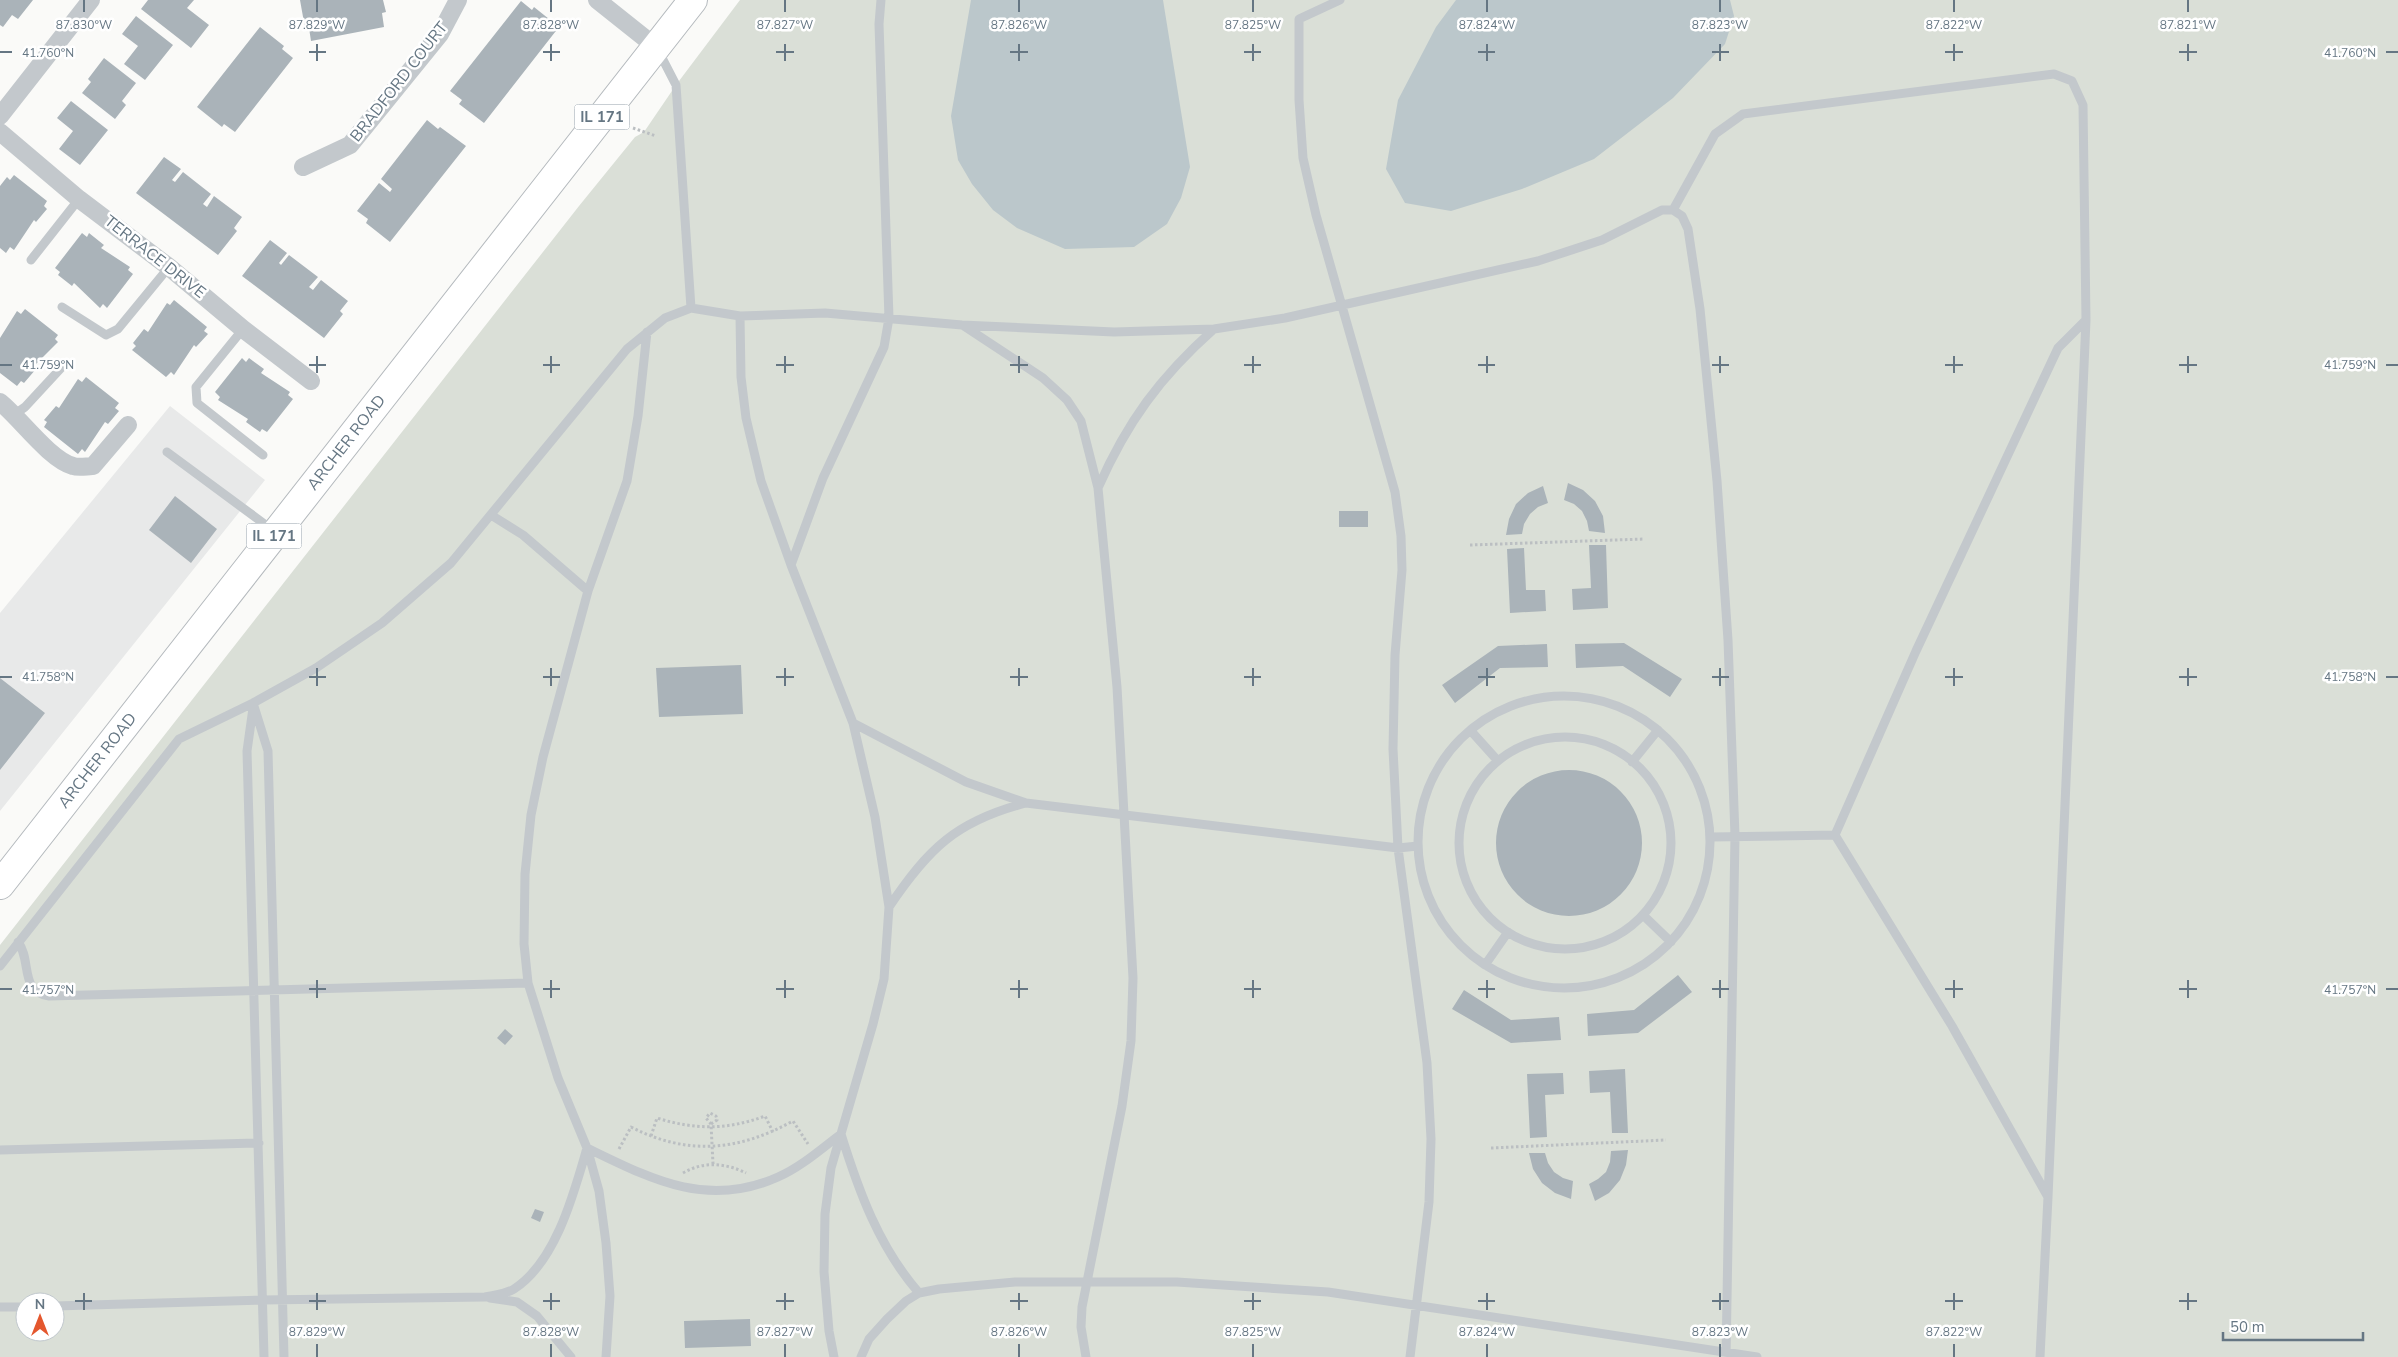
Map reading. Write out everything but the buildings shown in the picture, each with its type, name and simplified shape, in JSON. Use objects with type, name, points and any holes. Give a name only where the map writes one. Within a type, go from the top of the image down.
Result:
[{"type":"main road","name":"ARCHER ROAD","points":[[0,885],[693,0]]},
{"type":"street","points":[[0,116],[91,0]]},
{"type":"street","name":"BRADFORD COURT","points":[[303,167],[350,145],[440,34],[458,0]]},
{"type":"street","points":[[597,0],[656,47]]},
{"type":"street","name":"TERRACE DRIVE","points":[[0,132],[79,198],[169,267],[243,329],[311,381]]},
{"type":"street","points":[[0,402],[15,414],[28,431],[59,458],[72,466],[93,466],[128,425]]},
{"type":"lane","points":[[791,565],[823,478],[884,346],[889,318],[879,24],[881,0]]},
{"type":"lane","points":[[1340,0],[1299,19],[1299,100],[1302,158],[1316,215],[1395,492],[1401,536],[1402,570],[1395,655],[1394,749],[1398,848],[1427,1063],[1431,1139],[1428,1202],[1410,1357]]},
{"type":"lane","points":[[656,47],[676,84],[691,308]]},
{"type":"lane","points":[[1673,210],[1715,134],[1743,114],[2054,74],[2072,81],[2084,105],[2086,320],[2040,1357]]},
{"type":"lane","points":[[31,260],[79,198]]},
{"type":"lane","points":[[0,966],[171,747],[193,731],[253,703],[316,668],[382,623],[451,563],[627,349],[665,318],[691,308],[740,316],[825,313],[962,325],[1114,332],[1214,329],[1285,318],[1343,306],[1538,261],[1602,240],[1662,210],[1673,210],[1682,216],[1688,229],[1700,309],[1717,482],[1728,640],[1735,836],[1726,1355]]},
{"type":"lane","points":[[62,307],[106,335],[118,329],[169,267]]},
{"type":"lane","points":[[740,316],[741,377],[746,418],[761,481],[791,565],[853,723],[875,816],[889,907],[884,979],[874,1024],[831,1168],[825,1214],[824,1272],[829,1330],[834,1357]]},
{"type":"lane","points":[[1835,835],[1916,651],[2058,348],[2086,320]]},
{"type":"lane","points":[[962,325],[1043,378],[1067,400],[1081,421],[1098,488],[1117,687],[1133,978],[1131,1041],[1122,1106],[1082,1307],[1081,1327],[1086,1357]]},
{"type":"lane","points":[[243,329],[196,387],[197,403],[263,455]]},
{"type":"lane","points":[[1098,488],[1116,448],[1162,380],[1214,329]]},
{"type":"lane","points":[[606,1357],[610,1296],[606,1243],[599,1191],[587,1148],[558,1078],[528,983],[524,944],[525,884],[531,815],[543,758],[588,591],[626,481],[638,416],[647,332]]},
{"type":"lane","points":[[15,414],[25,407],[62,366]]},
{"type":"lane","points":[[167,452],[276,532]]},
{"type":"lane","points":[[491,515],[522,535],[588,591]]},
{"type":"lane","points":[[1575,697],[1605,702],[1633,713],[1658,730],[1680,752],[1696,778],[1707,806],[1711,836],[1708,872],[1697,905],[1678,935],[1652,960],[1621,977],[1587,987],[1552,988],[1517,980],[1485,965],[1458,942],[1436,914],[1423,881],[1418,846],[1420,816],[1429,787],[1443,760],[1471,731],[1487,718],[1515,705],[1544,698],[1575,697]]},
{"type":"lane","points":[[253,703],[268,751],[284,1357]]},
{"type":"lane","points":[[253,703],[247,751],[256,992],[264,1357]]},
{"type":"lane","points":[[853,723],[966,782],[1026,803],[1398,848],[1418,846]]},
{"type":"lane","points":[[1632,762],[1658,730]]},
{"type":"lane","points":[[1471,731],[1498,761]]},
{"type":"lane","points":[[1559,738],[1593,741],[1610,748],[1632,762],[1651,782],[1660,798],[1670,832],[1671,850],[1665,876],[1654,900],[1643,915],[1614,937],[1580,948],[1544,947],[1528,942],[1508,932],[1484,912],[1474,897],[1463,873],[1458,846],[1461,822],[1468,799],[1486,772],[1498,761],[1527,744],[1559,738]]},
{"type":"lane","points":[[889,907],[925,859],[946,840],[968,824],[993,812],[1026,803]]},
{"type":"lane","points":[[1711,836],[1835,835]]},
{"type":"lane","points":[[1835,835],[1952,1026],[2048,1198]]},
{"type":"lane","points":[[1643,915],[1671,942]]},
{"type":"lane","points":[[1485,965],[1508,932]]},
{"type":"lane","points":[[18,942],[25,951],[29,985],[41,995],[256,992],[528,983]]},
{"type":"lane","points":[[587,1148],[612,1161],[669,1184],[714,1192],[760,1184],[778,1177],[815,1154],[840,1134]]},
{"type":"lane","points":[[840,1134],[858,1190],[872,1222],[902,1274],[919,1293]]},
{"type":"lane","points":[[0,1150],[258,1143]]},
{"type":"lane","points":[[485,1297],[512,1290],[528,1279],[541,1261],[565,1216],[587,1148]]},
{"type":"lane","points":[[861,1357],[868,1339],[906,1301],[919,1293],[939,1289],[1015,1282],[1176,1282],[1328,1292],[1726,1355],[1757,1357]]},
{"type":"lane","points":[[65,1306],[262,1300],[485,1297],[517,1302],[537,1316],[570,1357]]},
{"type":"lane","points":[[0,1307],[15,1307]]},
{"type":"path","points":[[633,128],[656,136]]},
{"type":"path","points":[[1470,545],[1644,539]]},
{"type":"path","points":[[651,1136],[657,1118],[693,1127],[739,1124],[765,1116],[773,1132]]},
{"type":"path","points":[[612,1161],[631,1127],[651,1136],[678,1144],[711,1147],[743,1142],[773,1132],[793,1121],[815,1154]]},
{"type":"path","points":[[711,1126],[713,1164]]},
{"type":"path","points":[[1491,1148],[1666,1140]]},
{"type":"path","points":[[669,1184],[688,1169],[713,1164],[736,1168],[760,1184]]},
{"type":"shaded area","points":[[740,0],[2398,0],[2398,1357],[0,1357],[0,945],[579,206],[635,137],[644,132],[676,85]]},
{"type":"shaded area","points":[[971,0],[1163,0],[1190,167],[1181,198],[1167,224],[1134,247],[1065,249],[1017,228],[993,210],[972,184],[958,160],[951,116]]},
{"type":"shaded area","points":[[1456,0],[1730,0],[1734,16],[1725,44],[1673,98],[1594,159],[1522,189],[1451,211],[1405,203],[1386,169],[1398,100],[1436,27]]},
{"type":"shaded area","points":[[170,406],[265,480],[0,811],[0,613]]}]
